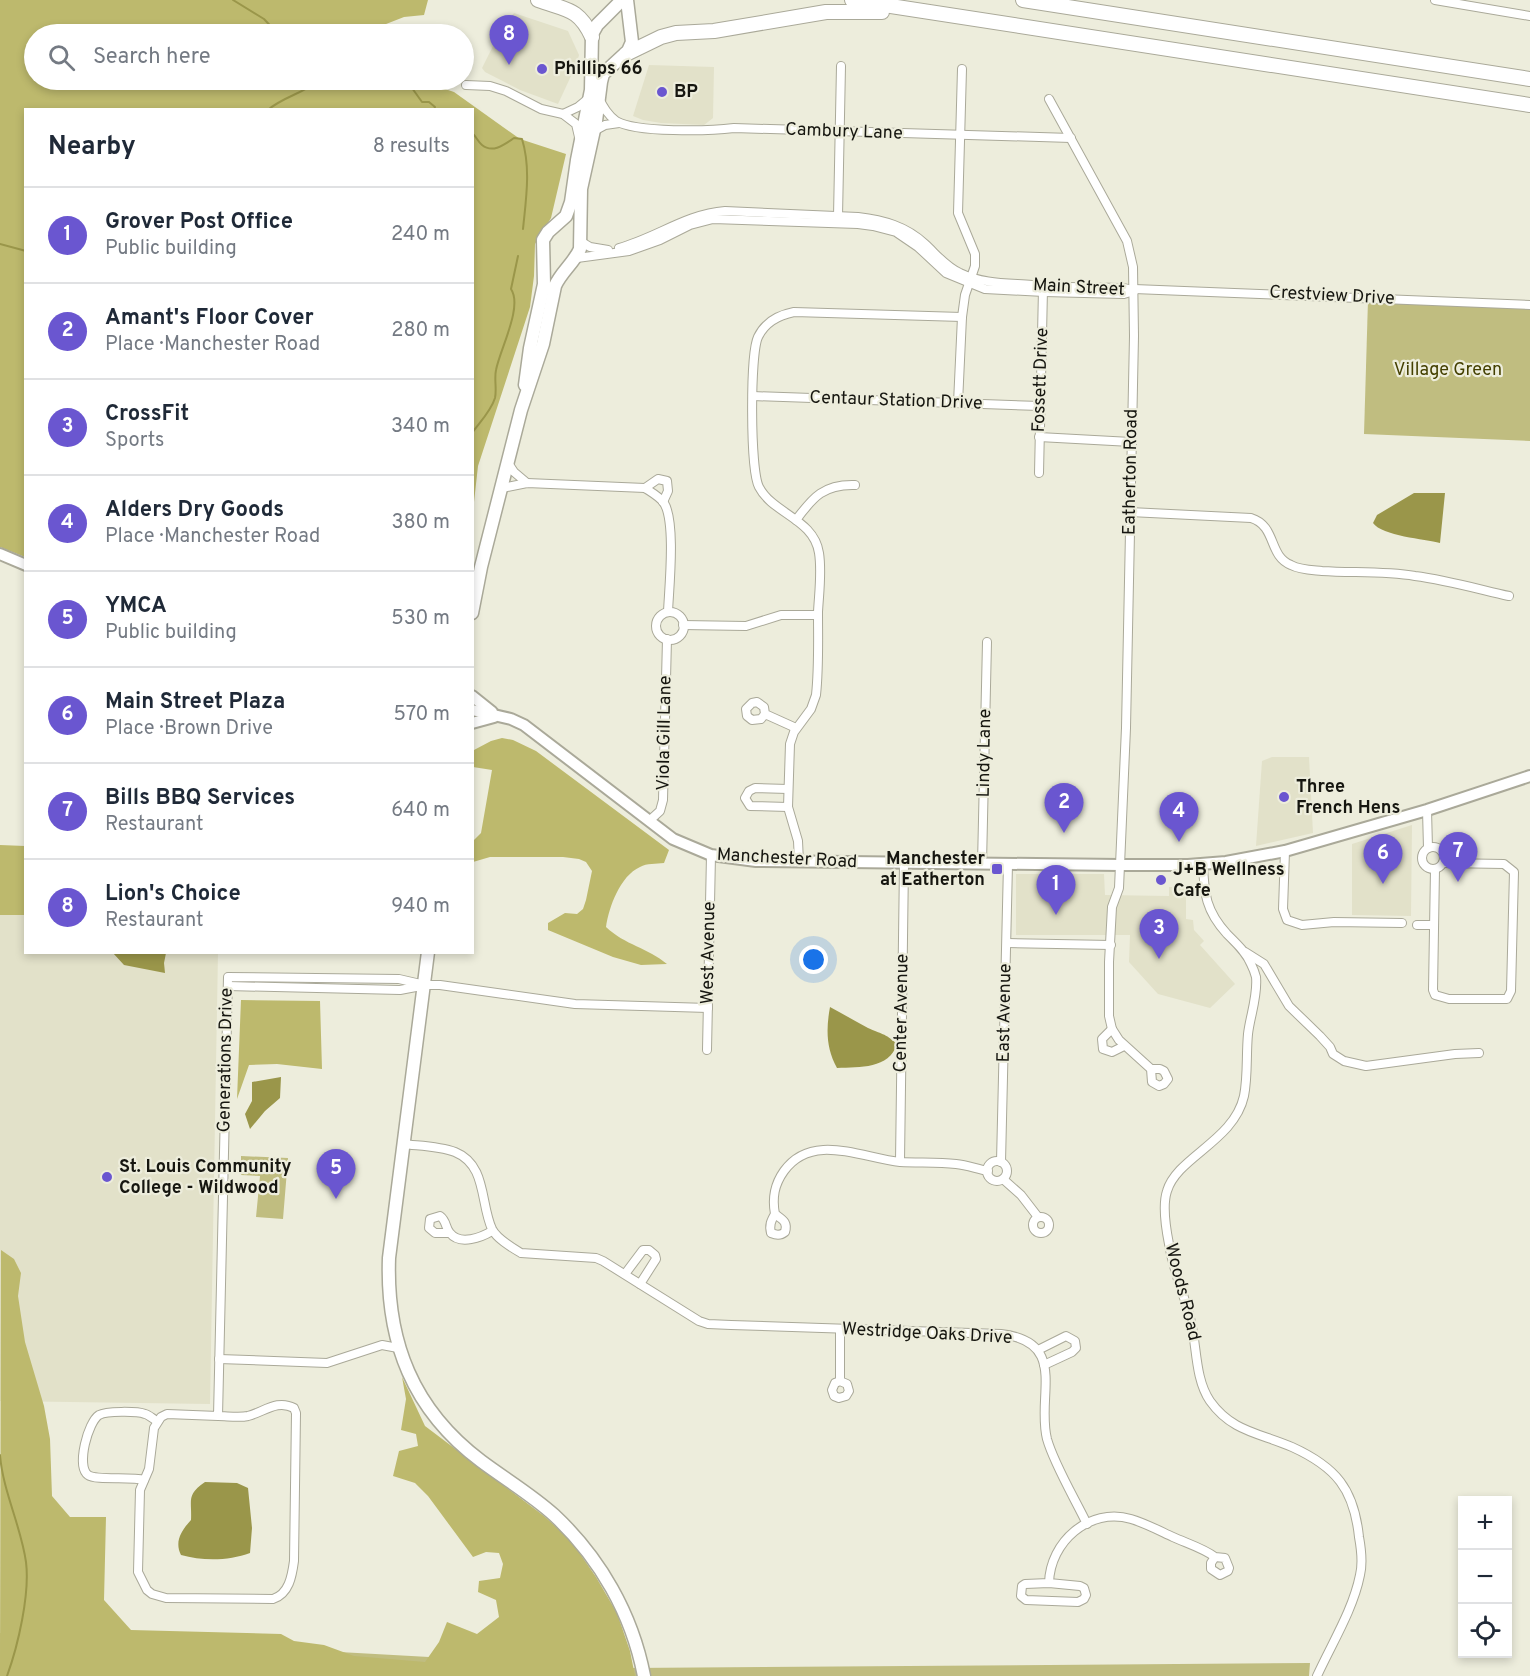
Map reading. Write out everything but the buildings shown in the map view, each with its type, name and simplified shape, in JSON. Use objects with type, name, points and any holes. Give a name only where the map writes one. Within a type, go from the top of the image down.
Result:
[{"type":"highway","points":[[538,0],[577,14],[586,26],[592,41]]},
{"type":"highway","points":[[852,0],[1530,105]]},
{"type":"highway","points":[[1023,0],[1530,78]]},
{"type":"highway","points":[[623,56],[661,37],[676,33],[714,31],[826,12],[927,12]]},
{"type":"main road","points":[[474,603],[521,410],[543,344],[555,286],[580,249],[581,189],[594,131],[593,31],[621,0]]},
{"type":"main road","points":[[521,410],[530,348],[542,298],[543,240],[569,210],[580,141],[603,74],[623,56],[631,45],[632,35],[627,0]]},
{"type":"main road","points":[[599,23],[609,19],[619,20],[627,26],[632,35]]},
{"type":"main road","points":[[592,41],[597,53],[603,57],[610,59],[623,56]]},
{"type":"main road","points":[[550,230],[556,227],[566,227],[574,231],[580,240]]},
{"type":"main road","points":[[544,253],[550,261],[558,264],[568,263],[575,259]]},
{"type":"main road","points":[[428,954],[390,1239],[388,1272],[391,1319],[398,1347],[419,1393],[451,1436],[481,1461],[541,1504],[566,1527],[592,1558],[624,1612],[638,1649],[644,1676]]},
{"type":"street","points":[[1435,0],[1530,16]]},
{"type":"street","points":[[837,216],[841,66]]},
{"type":"street","points":[[958,403],[962,317],[975,266],[975,254],[958,213],[962,69]]},
{"type":"street","points":[[474,85],[490,86],[541,109],[563,114],[576,124],[580,141]]},
{"type":"street","points":[[563,114],[595,98],[608,115],[619,123]]},
{"type":"street","name":"Eatherton Road","points":[[1049,99],[1127,241],[1131,252],[1134,290],[1126,728],[1119,888],[1112,907],[1109,962],[1109,1005],[1112,1029]]},
{"type":"street","name":"Cambury Lane","points":[[594,131],[605,125],[619,123],[644,128],[688,130],[734,128],[1071,138]]},
{"type":"street","name":"Main Street","points":[[580,240],[598,249],[616,249],[646,239],[687,219],[711,212],[876,219],[900,227],[970,280]]},
{"type":"street","name":"Main Street","points":[[575,259],[629,251],[660,240],[690,225],[713,219],[858,224],[873,225],[896,232],[918,247],[946,273],[970,280],[1043,290],[1124,288],[1134,290]]},
{"type":"street","name":"Fossett Drive","points":[[1039,473],[1043,290]]},
{"type":"street","name":"Crestview Drive","points":[[1134,290],[1530,305]]},
{"type":"street","points":[[799,862],[798,840],[788,807],[790,744],[796,728],[811,709],[816,695],[819,551],[808,530],[769,500],[763,494],[756,479],[752,412],[756,344],[762,330],[777,316],[801,311],[962,317]]},
{"type":"street","name":"Centaur Station Drive","points":[[753,396],[1040,406]]},
{"type":"street","points":[[1039,437],[1131,442]]},
{"type":"street","points":[[508,463],[514,472],[527,483]]},
{"type":"street","name":"Viola Gill Lane","points":[[502,488],[527,483],[645,488],[658,479],[667,482],[668,491],[663,502],[669,518],[668,612],[658,619],[656,628],[660,635],[667,639],[663,800],[660,811],[649,821]]},
{"type":"street","points":[[796,520],[814,496],[837,486],[855,485]]},
{"type":"street","points":[[645,488],[663,502]]},
{"type":"street","points":[[1130,512],[1251,518],[1260,521],[1268,530],[1279,556],[1291,566],[1337,572],[1414,576],[1509,596]]},
{"type":"street","points":[[0,554],[24,564]]},
{"type":"street","points":[[667,639],[679,636],[683,625],[680,617],[668,612]]},
{"type":"street","points":[[683,625],[746,626],[781,615],[818,615]]},
{"type":"street","name":"Lindy Lane","points":[[982,864],[987,642]]},
{"type":"street","points":[[474,698],[498,716]]},
{"type":"street","name":"Manchester Road","points":[[474,710],[511,719],[535,733],[674,839],[711,855],[756,861],[1120,865],[1203,864],[1250,859],[1427,810],[1530,776]]},
{"type":"street","points":[[765,714],[796,728]]},
{"type":"street","points":[[474,722],[498,716]]},
{"type":"street","points":[[788,789],[755,788],[749,790],[745,798],[750,806],[788,807]]},
{"type":"street","points":[[1427,810],[1428,848]]},
{"type":"street","points":[[1436,869],[1425,866],[1422,860],[1423,853],[1428,848],[1435,847],[1441,850],[1444,856],[1443,863],[1436,869],[1433,990],[1435,995],[1449,999],[1507,999],[1511,991],[1514,872],[1504,864],[1443,863]]},
{"type":"street","points":[[1285,851],[1283,909],[1287,920],[1302,925],[1334,922],[1402,923]]},
{"type":"street","name":"West Avenue","points":[[707,1050],[711,855]]},
{"type":"street","name":"Center Avenue","points":[[900,1161],[904,864]]},
{"type":"street","name":"East Avenue","points":[[1003,1179],[1007,1169],[1001,1162],[1008,864]]},
{"type":"street","name":"Woods Road","points":[[1203,864],[1205,898],[1211,914],[1244,951],[1256,976],[1248,1034],[1244,1097],[1235,1117],[1222,1134],[1175,1176],[1167,1192],[1168,1241],[1172,1262],[1191,1321],[1200,1377],[1209,1400],[1244,1431],[1281,1442],[1313,1459],[1337,1476],[1352,1500],[1358,1526],[1360,1574],[1349,1609],[1317,1676]]},
{"type":"street","points":[[1417,925],[1434,925]]},
{"type":"street","points":[[1006,943],[1111,945]]},
{"type":"street","points":[[1244,951],[1264,964],[1289,1006],[1326,1042],[1333,1054],[1344,1061],[1366,1065],[1479,1053]]},
{"type":"street","name":"Generations Drive","points":[[218,1416],[228,977],[399,979],[425,985]]},
{"type":"street","points":[[228,986],[400,990],[425,985],[476,989],[575,1004],[708,1008]]},
{"type":"street","points":[[1124,1046],[1112,1052],[1103,1049],[1102,1039],[1112,1029],[1124,1046],[1151,1069]]},
{"type":"street","points":[[403,1144],[453,1151],[468,1161],[477,1172],[492,1231],[466,1239],[459,1239],[449,1233]]},
{"type":"street","points":[[775,1215],[773,1193],[778,1180],[789,1164],[802,1154],[818,1149],[830,1149],[900,1161],[956,1164],[987,1171],[992,1179],[997,1181],[1003,1179],[1022,1195],[1038,1217]]},
{"type":"street","points":[[987,1171],[992,1163],[1001,1162]]},
{"type":"street","name":"Westridge Oaks Drive","points":[[492,1231],[521,1253],[596,1258],[690,1316],[708,1324],[1001,1334],[1022,1339],[1038,1350],[1044,1365],[1047,1439],[1087,1524]]},
{"type":"street","points":[[625,1274],[643,1250],[651,1251],[656,1259],[640,1284]]},
{"type":"street","points":[[840,1329],[840,1381]]},
{"type":"street","points":[[1038,1350],[1066,1336],[1075,1341],[1076,1347],[1072,1352],[1044,1365]]},
{"type":"street","points":[[219,1359],[327,1363],[382,1345],[398,1347]]},
{"type":"street","points":[[283,1404],[294,1408],[296,1413],[293,1569],[285,1592],[280,1597],[273,1599],[166,1598],[147,1590],[138,1572],[140,1490],[149,1469],[154,1428],[157,1421],[167,1414],[218,1416],[246,1417],[274,1405],[283,1404]]},
{"type":"street","points":[[144,1480],[134,1477],[96,1478],[88,1475],[85,1471],[84,1446],[96,1416],[104,1412],[139,1412],[157,1421]]},
{"type":"street","points":[[1049,1583],[1053,1563],[1063,1541],[1072,1532],[1087,1524],[1112,1517],[1131,1519],[1215,1557]]},
{"type":"street","points":[[1049,1583],[1080,1586],[1084,1588],[1086,1595],[1078,1602],[1026,1600],[1021,1596],[1022,1586],[1025,1584],[1049,1583]]},
{"type":"shaded area","points":[[0,0],[428,0],[424,15],[404,17],[386,24],[24,24],[24,90],[448,90],[520,139],[566,154],[551,218],[535,244],[530,307],[478,466],[474,502],[474,108],[24,108],[24,557],[0,547]]},
{"type":"shaded area","points":[[514,13],[568,31],[579,55],[558,104],[520,90],[485,72],[482,68],[499,34]]},
{"type":"shaded area","points":[[649,65],[714,67],[713,118],[704,125],[661,123],[633,116]]},
{"type":"shaded area","points":[[1414,493],[1445,493],[1440,543],[1394,534],[1373,523],[1377,515]]},
{"type":"shaded area","points":[[502,738],[513,740],[536,751],[669,850],[664,863],[643,866],[627,877],[613,902],[606,927],[667,964],[641,965],[613,957],[548,930],[548,923],[565,913],[577,914],[583,909],[592,871],[586,862],[563,857],[490,857],[474,862],[474,840],[481,833],[492,770],[474,767],[474,750]]},
{"type":"shaded area","points":[[1272,757],[1309,757],[1313,833],[1256,846],[1262,761]]},
{"type":"shaded area","points":[[1412,825],[1411,916],[1352,915],[1352,844]]},
{"type":"shaded area","points":[[0,845],[24,846],[24,915],[0,915]]},
{"type":"shaded area","name":"St. Louis Community College - Wildwood","points":[[0,848],[24,848],[24,954],[218,954],[210,1404],[0,1401]]},
{"type":"shaded area","points":[[1016,874],[1104,874],[1105,895],[1169,896],[1169,887],[1186,887],[1186,919],[1193,920],[1194,930],[1204,941],[1200,945],[1235,984],[1210,1008],[1158,994],[1129,962],[1130,935],[1016,935]]},
{"type":"shaded area","points":[[114,954],[166,954],[165,973],[124,965]]},
{"type":"shaded area","points":[[241,1000],[320,1001],[322,1069],[277,1064],[249,1065],[237,1099]]},
{"type":"shaded area","points":[[830,1007],[889,1038],[897,1044],[893,1052],[881,1062],[873,1065],[837,1068],[828,1038]]},
{"type":"shaded area","points":[[281,1077],[280,1098],[250,1129],[245,1114],[252,1101],[252,1082]]},
{"type":"shaded area","points":[[1,1250],[14,1259],[21,1273],[18,1296],[25,1342],[44,1406],[50,1439],[52,1496],[70,1517],[106,1517],[104,1600],[131,1630],[281,1634],[294,1641],[324,1645],[354,1656],[425,1662],[439,1642],[447,1622],[477,1634],[499,1617],[496,1600],[478,1592],[479,1581],[500,1578],[503,1564],[499,1553],[486,1552],[473,1557],[428,1496],[415,1483],[393,1476],[399,1451],[418,1446],[416,1434],[401,1430],[406,1399],[402,1377],[425,1426],[544,1516],[570,1539],[617,1613],[630,1651],[635,1676],[0,1676]]},
{"type":"shaded area","points":[[205,1482],[237,1483],[248,1488],[252,1528],[250,1553],[233,1558],[216,1559],[181,1555],[178,1545],[182,1532],[191,1520],[192,1494]]},
{"type":"green space","name":"Village Green","points":[[1368,300],[1530,307],[1530,441],[1364,434]]},
{"type":"green space","points":[[241,1156],[288,1158],[283,1219],[256,1217],[260,1176],[241,1175]]},
{"type":"green space","points":[[0,1633],[629,1668],[1310,1663],[1309,1676],[0,1676]]},
{"type":"waterway","points":[[233,0],[269,24]]},
{"type":"waterway","points":[[271,108],[303,90]]},
{"type":"waterway","points":[[413,90],[422,102],[429,102],[435,108]]},
{"type":"waterway","points":[[474,135],[482,145],[490,149],[499,147],[514,138],[522,139],[527,172],[523,229]]},
{"type":"waterway","points":[[0,244],[24,250]]},
{"type":"waterway","points":[[474,430],[495,398],[496,370],[513,317],[514,297],[511,289],[518,256]]},
{"type":"waterway","points":[[0,1455],[5,1482],[24,1549],[27,1575],[22,1620],[7,1676]]},
{"type":"place","name":"Lion's Choice","points":[[509,65]]},
{"type":"place","name":"Phillips 66","points":[[542,69]]},
{"type":"place","name":"BP","points":[[662,92]]},
{"type":"place","name":"Three French Hens","points":[[1284,797]]},
{"type":"place","name":"Amant's Floor Cover","points":[[1064,833]]},
{"type":"place","name":"Alders Dry Goods","points":[[1179,842]]},
{"type":"place","name":"Manchester at Eatherton","points":[[997,869]]},
{"type":"place","name":"J+B Wellness Cafe","points":[[1161,880]]},
{"type":"place","name":"Bills BBQ Services","points":[[1458,882]]},
{"type":"place","name":"Main Street Plaza","points":[[1383,884]]},
{"type":"place","name":"Grover Post Office","points":[[1056,915]]},
{"type":"place","name":"CrossFit","points":[[1159,959]]},
{"type":"place","name":"St. Louis Community College - Wildwood","points":[[107,1177]]},
{"type":"place","name":"YMCA","points":[[336,1199]]}]
